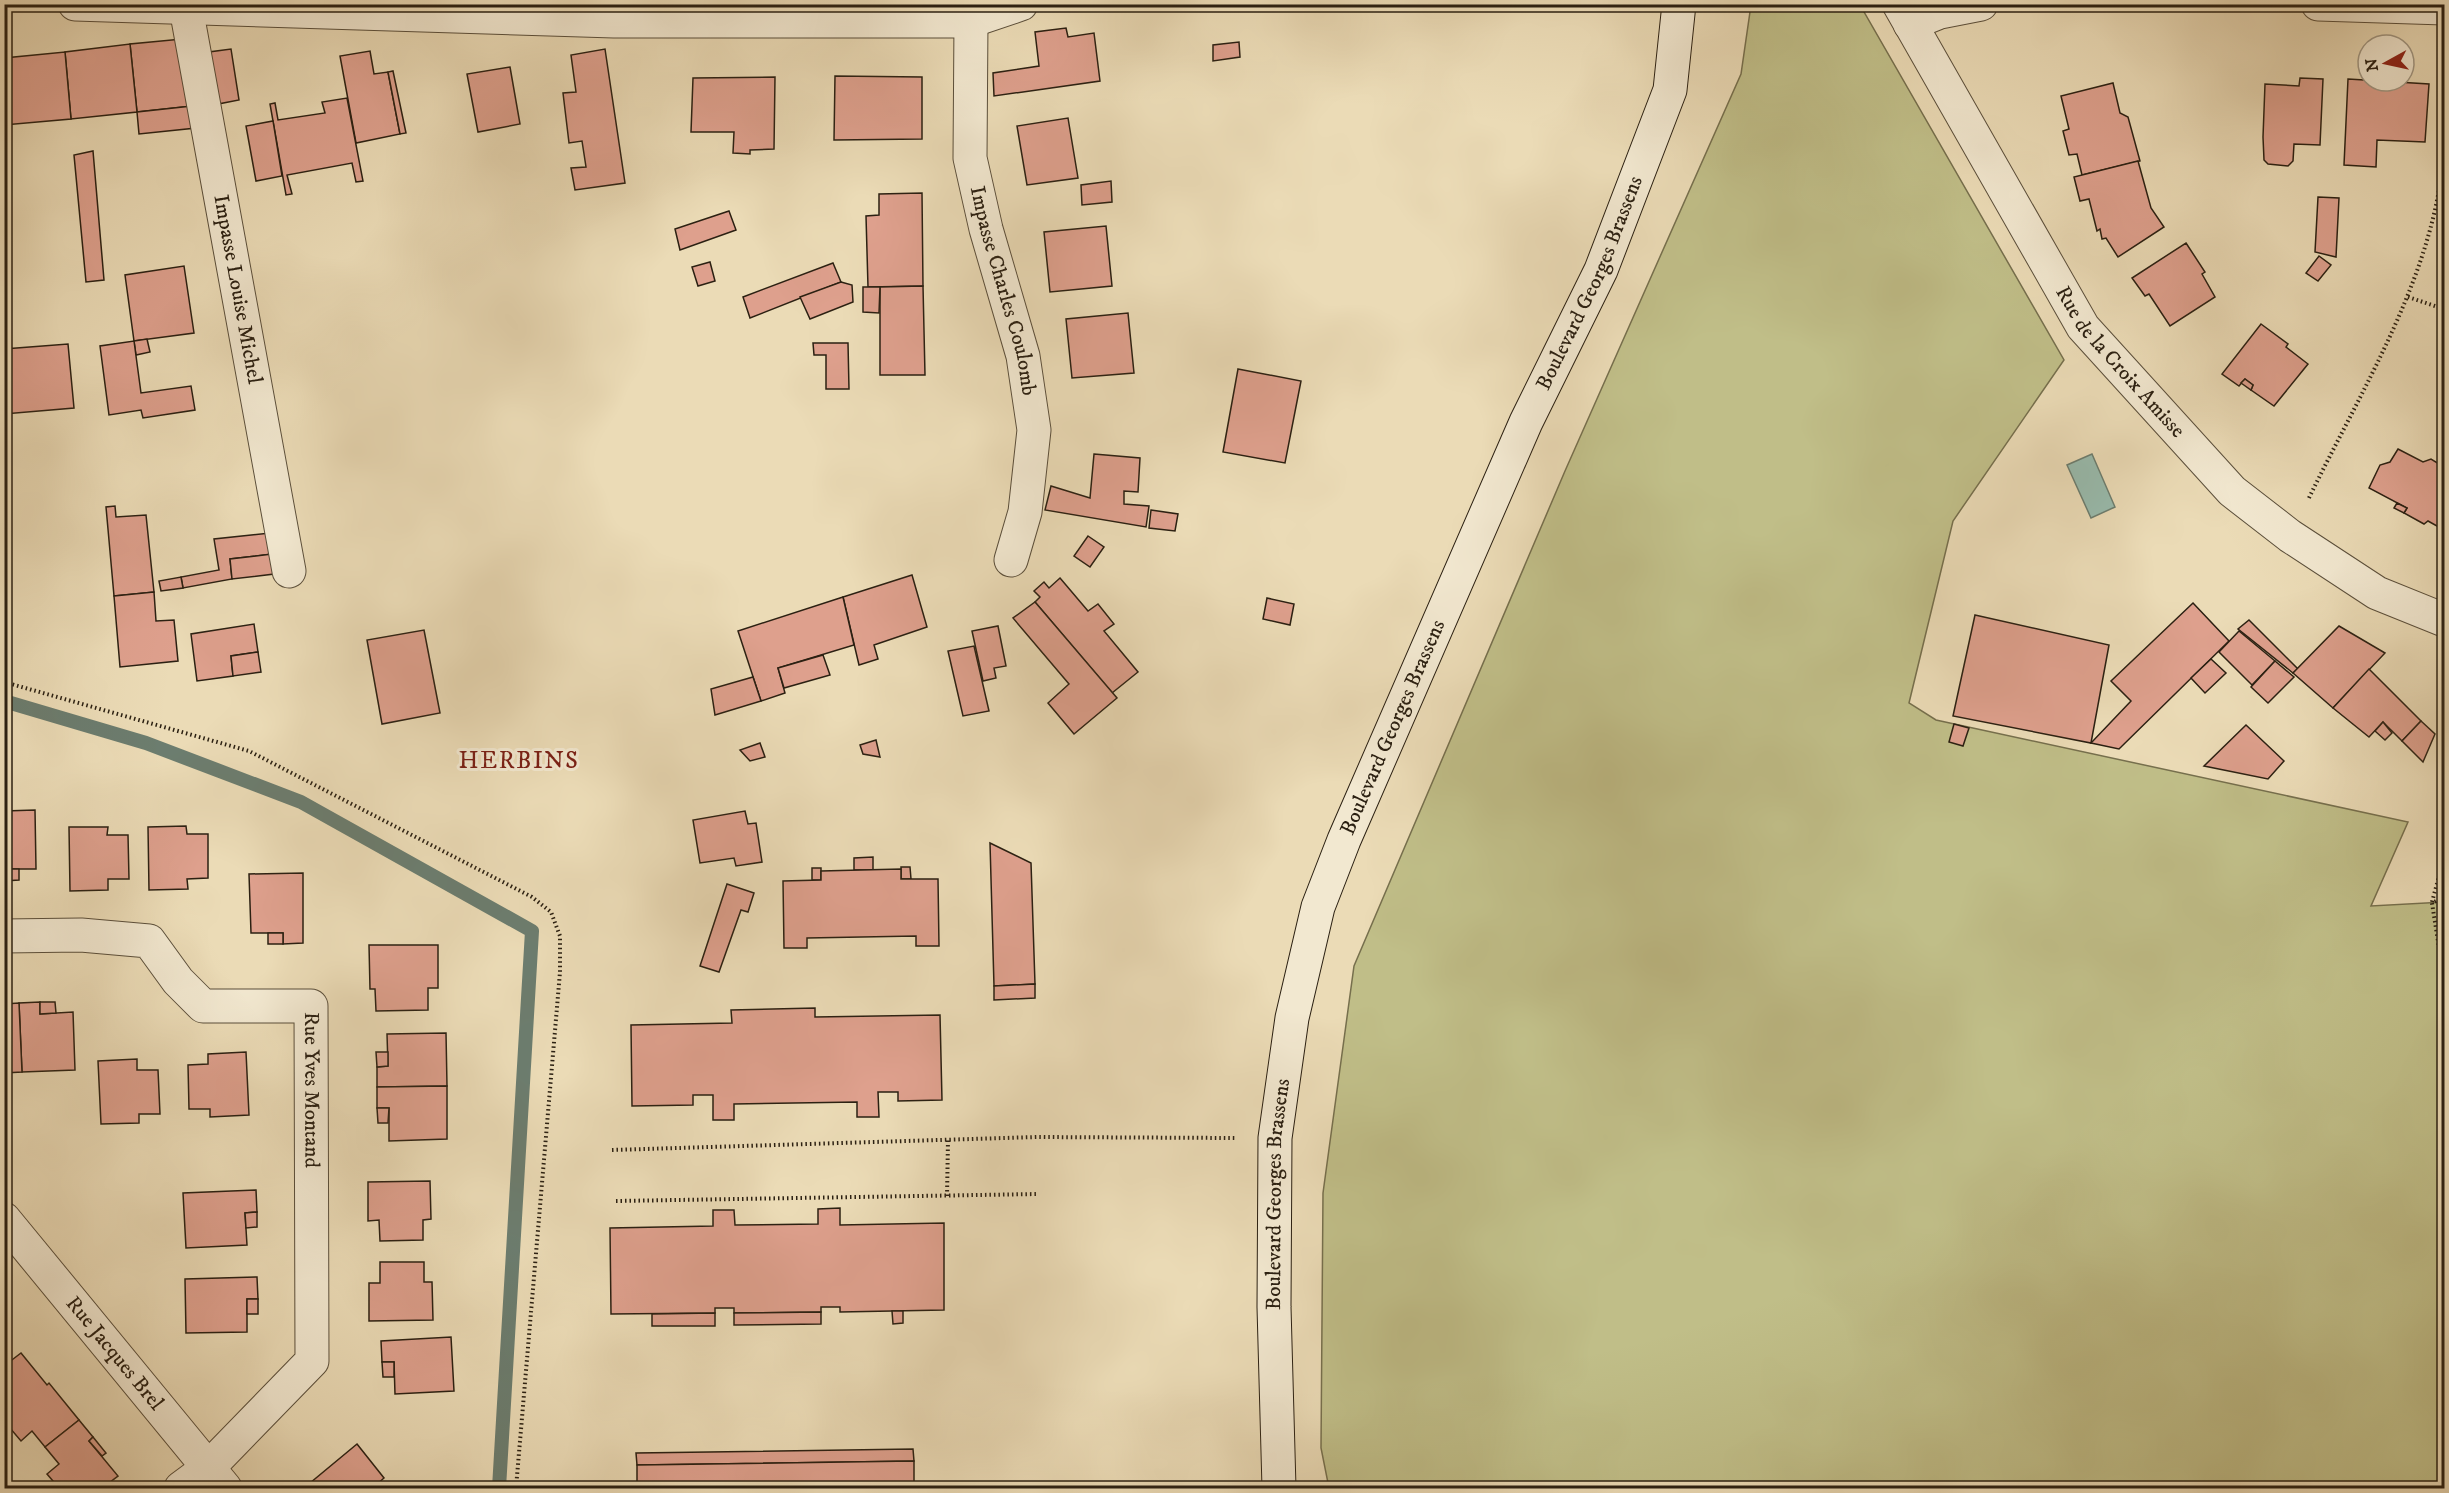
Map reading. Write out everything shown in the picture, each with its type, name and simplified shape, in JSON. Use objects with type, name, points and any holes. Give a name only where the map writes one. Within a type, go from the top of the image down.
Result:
[{"type":"street","points":[[75,4],[186,8],[386,9],[614,21],[971,21],[1021,4]]},
{"type":"street","name":"Boulevard Georges Brassens","points":[[1279,1488],[1274,1307],[1275,1138],[1292,1018],[1318,906],[1344,840],[1526,422],[1606,259],[1671,90],[1679,4]]},
{"type":"street","points":[[1905,14],[1940,12],[1981,4]]},
{"type":"street","points":[[2318,4],[2445,8]]},
{"type":"street","name":"Impasse Louise Michel","points":[[186,8],[289,571]]},
{"type":"street","name":"Rue de la Croix Amisse","points":[[1905,14],[2083,327],[2232,491],[2290,536],[2377,593],[2445,620]]},
{"type":"street","name":"Impasse Charles Coulomb","points":[[971,21],[970,158],[986,229],[1023,356],[1034,430],[1025,512],[1011,560]]},
{"type":"street","name":"Rue Yves Montand","points":[[4,936],[81,935],[149,941],[178,981],[202,1006],[311,1006],[312,1361],[216,1478]]},
{"type":"street","name":"Rue Jacques Brel","points":[[4,1219],[216,1478]]},
{"type":"street","points":[[181,1488],[216,1478]]},
{"type":"path","points":[[2290,536],[2408,297],[2432,228],[2445,149]]},
{"type":"path","points":[[2408,297],[2445,309]]},
{"type":"path","points":[[4,682],[249,751],[532,897],[551,912],[560,936],[560,972],[516,1488]]},
{"type":"path","points":[[2445,858],[2432,903],[2445,979]]},
{"type":"path","points":[[2432,903],[2445,897]]},
{"type":"path","points":[[612,1150],[1037,1137],[1275,1138]]},
{"type":"path","points":[[948,1140],[948,1196]]},
{"type":"path","points":[[616,1201],[1038,1194]]},
{"type":"shaded area","points":[[1751,5],[1860,5],[2064,360],[1953,521],[1909,703],[1936,720],[2408,822],[2371,906],[2444,902],[2444,1488],[1329,1488],[1321,1448],[1323,1193],[1354,966],[1565,471],[1741,74]]},
{"type":"shaded area","points":[[2092,454],[2115,507],[2091,518],[2067,465]]},
{"type":"building","points":[[1066,28],[1068,37],[1094,33],[1100,81],[994,96],[993,73],[1039,66],[1035,32]]},
{"type":"building","points":[[182,39],[192,106],[137,112],[130,44]]},
{"type":"building","points":[[1239,42],[1240,57],[1213,61],[1213,45]]},
{"type":"building","points":[[130,44],[137,112],[71,119],[65,52]]},
{"type":"building","points":[[231,49],[239,100],[218,104],[209,52]]},
{"type":"building","points":[[605,49],[625,183],[575,190],[571,168],[586,167],[582,141],[569,143],[563,93],[576,92],[571,55]]},
{"type":"building","points":[[370,51],[374,74],[388,72],[400,134],[356,143],[340,56]]},
{"type":"building","points":[[65,52],[71,119],[4,125],[4,58]]},
{"type":"building","points":[[510,67],[520,124],[478,132],[467,74]]},
{"type":"building","points":[[393,71],[406,133],[400,134],[388,72]]},
{"type":"building","points":[[835,76],[922,77],[922,139],[834,140]]},
{"type":"building","points":[[775,77],[774,149],[750,150],[750,154],[733,153],[734,132],[691,132],[693,78]]},
{"type":"building","points":[[2300,78],[2323,79],[2320,145],[2294,144],[2293,161],[2288,166],[2268,164],[2264,160],[2263,137],[2265,84],[2299,86]]},
{"type":"building","points":[[2348,79],[2356,79],[2356,93],[2416,93],[2416,83],[2429,84],[2425,142],[2377,140],[2376,167],[2344,165]]},
{"type":"building","points":[[2113,83],[2120,113],[2128,117],[2140,161],[2082,175],[2077,154],[2069,155],[2063,131],[2069,129],[2061,96]]},
{"type":"building","points":[[347,98],[363,181],[356,182],[352,163],[287,175],[292,194],[286,195],[270,104],[275,103],[278,120],[325,113],[322,102]]},
{"type":"building","points":[[192,106],[196,128],[139,134],[137,112]]},
{"type":"building","points":[[1068,118],[1078,178],[1027,185],[1017,126]]},
{"type":"building","points":[[273,121],[282,176],[256,181],[246,126]]},
{"type":"building","points":[[93,151],[104,280],[86,282],[74,155]]},
{"type":"building","points":[[2138,161],[2151,208],[2164,227],[2118,257],[2106,238],[2102,239],[2100,229],[2097,231],[2089,199],[2080,201],[2074,177]]},
{"type":"building","points":[[1111,181],[1112,202],[1082,205],[1081,185]]},
{"type":"building","points":[[922,193],[923,286],[868,287],[866,216],[879,215],[879,194]]},
{"type":"building","points":[[2318,197],[2339,198],[2336,257],[2315,252]]},
{"type":"building","points":[[729,211],[736,230],[680,250],[675,229]]},
{"type":"building","points":[[1106,226],[1112,286],[1050,292],[1044,232]]},
{"type":"building","points":[[2186,243],[2205,272],[2202,274],[2215,297],[2170,326],[2149,294],[2145,296],[2132,278]]},
{"type":"building","points":[[2319,256],[2331,265],[2318,281],[2306,273]]},
{"type":"building","points":[[710,262],[715,281],[698,286],[692,267]]},
{"type":"building","points":[[833,263],[841,282],[750,318],[743,297]]},
{"type":"building","points":[[184,266],[194,333],[134,341],[125,275]]},
{"type":"building","points":[[841,282],[852,285],[853,302],[810,319],[800,297]]},
{"type":"building","points":[[923,286],[925,375],[880,375],[880,287]]},
{"type":"building","points":[[863,287],[880,287],[879,313],[863,312]]},
{"type":"building","points":[[1128,313],[1134,373],[1072,378],[1066,319]]},
{"type":"building","points":[[2261,324],[2288,344],[2286,347],[2308,364],[2274,406],[2251,390],[2253,385],[2245,379],[2239,386],[2222,374]]},
{"type":"building","points":[[147,339],[150,352],[136,355],[134,341]]},
{"type":"building","points":[[134,341],[141,393],[191,386],[195,410],[143,418],[141,410],[109,415],[100,346]]},
{"type":"building","points":[[813,343],[848,343],[849,389],[826,389],[826,355],[814,355]]},
{"type":"building","points":[[68,344],[74,408],[4,414],[4,349]]},
{"type":"building","points":[[1238,369],[1301,381],[1285,463],[1223,452]]},
{"type":"building","points":[[2245,379],[2253,385],[2251,390],[2241,383]]},
{"type":"building","points":[[2398,449],[2423,462],[2431,459],[2444,467],[2444,530],[2428,521],[2424,524],[2404,513],[2407,508],[2369,488],[2380,465],[2390,462]]},
{"type":"building","points":[[1094,454],[1140,458],[1138,492],[1124,491],[1124,504],[1149,506],[1146,527],[1045,510],[1051,486],[1090,498]]},
{"type":"building","points":[[2397,503],[2407,508],[2404,513],[2394,508]]},
{"type":"building","points":[[115,506],[116,517],[146,515],[154,592],[114,596],[106,507]]},
{"type":"building","points":[[1151,510],[1178,514],[1175,531],[1149,528]]},
{"type":"building","points":[[270,533],[272,554],[230,559],[232,579],[183,588],[181,577],[219,570],[214,539]]},
{"type":"building","points":[[1088,536],[1104,547],[1090,567],[1074,556]]},
{"type":"building","points":[[272,554],[274,574],[232,579],[230,559]]},
{"type":"building","points":[[912,575],[927,627],[874,645],[878,659],[859,665],[843,597]]},
{"type":"building","points":[[181,577],[183,588],[161,591],[159,581]]},
{"type":"building","points":[[1060,578],[1088,611],[1098,604],[1114,624],[1104,631],[1138,672],[1112,693],[1035,602],[1040,597],[1034,591],[1044,582],[1049,588]]},
{"type":"building","points":[[154,592],[156,621],[174,620],[178,661],[120,667],[114,596]]},
{"type":"building","points":[[843,597],[854,645],[778,668],[785,693],[761,701],[738,631]]},
{"type":"building","points":[[1267,598],[1294,604],[1290,625],[1263,619]]},
{"type":"building","points":[[1035,602],[1117,698],[1074,734],[1048,703],[1069,684],[1013,618]]},
{"type":"building","points":[[2193,603],[2229,641],[2119,749],[2091,743],[2131,701],[2111,681]]},
{"type":"building","points":[[1975,615],[2109,645],[2091,743],[1953,716]]},
{"type":"building","points":[[2249,620],[2298,669],[2293,673],[2238,629]]},
{"type":"building","points":[[254,624],[258,652],[231,656],[233,676],[197,681],[191,634]]},
{"type":"building","points":[[998,626],[1006,666],[994,668],[996,678],[983,681],[972,631]]},
{"type":"building","points":[[2339,626],[2385,653],[2333,708],[2293,673]]},
{"type":"building","points":[[424,630],[440,713],[382,724],[367,640]]},
{"type":"building","points":[[2239,631],[2275,661],[2252,685],[2219,652]]},
{"type":"building","points":[[974,646],[989,711],[963,716],[948,651]]},
{"type":"building","points":[[258,652],[261,672],[233,676],[231,656]]},
{"type":"building","points":[[823,655],[830,675],[784,688],[778,668]]},
{"type":"building","points":[[2211,659],[2226,673],[2205,693],[2191,678]]},
{"type":"building","points":[[2275,661],[2294,677],[2268,703],[2251,687]]},
{"type":"building","points":[[2369,669],[2421,721],[2402,741],[2383,722],[2369,737],[2333,708]]},
{"type":"building","points":[[753,677],[761,701],[715,715],[711,689]]},
{"type":"building","points":[[2421,721],[2435,734],[2423,762],[2402,741]]},
{"type":"building","points":[[2383,722],[2392,733],[2385,740],[2375,731]]},
{"type":"building","points":[[1954,724],[1969,728],[1963,746],[1949,742]]},
{"type":"building","points":[[2246,725],[2284,761],[2268,779],[2204,766]]},
{"type":"building","points":[[876,740],[880,757],[863,754],[860,745]]},
{"type":"building","points":[[760,743],[765,757],[750,761],[740,750]]},
{"type":"building","points":[[35,810],[36,869],[4,869],[4,811]]},
{"type":"building","points":[[745,811],[748,824],[756,823],[762,862],[736,866],[734,858],[700,863],[693,820]]},
{"type":"building","points":[[186,826],[187,834],[208,834],[208,878],[187,879],[188,889],[149,890],[148,827]]},
{"type":"building","points":[[69,827],[108,827],[107,835],[128,835],[129,879],[108,879],[108,890],[70,891]]},
{"type":"building","points":[[990,843],[1031,863],[1035,984],[994,986]]},
{"type":"building","points":[[873,857],[873,870],[854,870],[854,858]]},
{"type":"building","points":[[901,867],[910,867],[911,879],[901,879]]},
{"type":"building","points":[[812,868],[821,868],[821,880],[812,880]]},
{"type":"building","points":[[4,869],[19,869],[19,880],[4,881]]},
{"type":"building","points":[[901,869],[901,879],[938,879],[939,946],[916,946],[916,936],[807,938],[807,948],[784,948],[783,881],[821,880],[821,871]]},
{"type":"building","points":[[303,873],[303,943],[283,944],[283,933],[251,933],[249,874]]},
{"type":"building","points":[[727,884],[754,893],[748,912],[741,910],[719,972],[700,966]]},
{"type":"building","points":[[268,933],[283,933],[283,944],[268,944]]},
{"type":"building","points":[[369,945],[438,945],[438,988],[428,988],[428,1010],[376,1011],[375,989],[370,989]]},
{"type":"building","points":[[1035,984],[1035,998],[994,1000],[994,986]]},
{"type":"building","points":[[40,1002],[40,1014],[73,1012],[75,1070],[22,1072],[19,1003]]},
{"type":"building","points":[[40,1002],[55,1002],[56,1013],[40,1014]]},
{"type":"building","points":[[19,1003],[22,1072],[4,1073],[4,1004]]},
{"type":"building","points":[[815,1008],[815,1017],[940,1015],[942,1100],[898,1101],[898,1092],[878,1092],[879,1117],[857,1117],[857,1102],[734,1104],[734,1120],[713,1120],[713,1095],[693,1095],[693,1105],[632,1106],[631,1025],[732,1023],[731,1010]]},
{"type":"building","points":[[446,1033],[447,1086],[377,1087],[377,1067],[388,1066],[387,1034]]},
{"type":"building","points":[[246,1052],[249,1115],[210,1117],[210,1109],[189,1109],[188,1065],[208,1064],[208,1054]]},
{"type":"building","points":[[376,1052],[388,1052],[388,1066],[377,1067]]},
{"type":"building","points":[[137,1059],[137,1070],[158,1070],[160,1114],[139,1114],[139,1123],[101,1124],[98,1061]]},
{"type":"building","points":[[447,1086],[447,1139],[389,1141],[389,1108],[377,1108],[377,1087]]},
{"type":"building","points":[[377,1108],[389,1108],[388,1123],[378,1123]]},
{"type":"building","points":[[430,1181],[431,1219],[423,1220],[423,1240],[380,1241],[379,1220],[368,1221],[368,1182]]},
{"type":"building","points":[[256,1190],[257,1212],[245,1213],[247,1245],[186,1248],[183,1193]]},
{"type":"building","points":[[840,1208],[840,1225],[944,1223],[944,1310],[840,1312],[840,1307],[821,1307],[821,1312],[734,1313],[734,1308],[715,1308],[715,1313],[611,1314],[610,1228],[713,1226],[713,1210],[734,1210],[735,1225],[818,1224],[818,1209]]},
{"type":"building","points":[[257,1212],[257,1227],[246,1228],[245,1213]]},
{"type":"building","points":[[380,1262],[424,1262],[424,1282],[432,1282],[433,1320],[369,1321],[369,1283],[380,1283]]},
{"type":"building","points":[[257,1277],[258,1299],[247,1299],[247,1332],[186,1333],[185,1279]]},
{"type":"building","points":[[247,1299],[258,1299],[258,1314],[247,1314]]},
{"type":"building","points":[[892,1311],[903,1311],[903,1323],[893,1324]]},
{"type":"building","points":[[821,1312],[821,1324],[734,1325],[734,1313]]},
{"type":"building","points":[[715,1313],[715,1326],[652,1326],[652,1314]]},
{"type":"building","points":[[451,1337],[454,1391],[395,1394],[394,1362],[382,1362],[381,1341]]},
{"type":"building","points":[[21,1353],[79,1420],[45,1447],[32,1431],[21,1441],[4,1421],[4,1366]]},
{"type":"building","points":[[382,1362],[394,1362],[394,1377],[383,1377]]},
{"type":"building","points":[[79,1420],[93,1437],[89,1441],[118,1476],[102,1488],[59,1488],[47,1474],[59,1464],[45,1447]]},
{"type":"building","points":[[93,1437],[106,1453],[102,1456],[89,1441]]},
{"type":"building","points":[[357,1444],[384,1478],[376,1485],[379,1488],[304,1488]]},
{"type":"building","points":[[913,1449],[914,1461],[637,1465],[636,1453]]},
{"type":"building","points":[[914,1461],[914,1488],[637,1488],[637,1465]]},
{"type":"waterway","points":[[4,701],[146,743],[301,802],[532,931],[499,1488]]},
{"type":"district","name":"HERBINS","points":[[519,761]]}]
